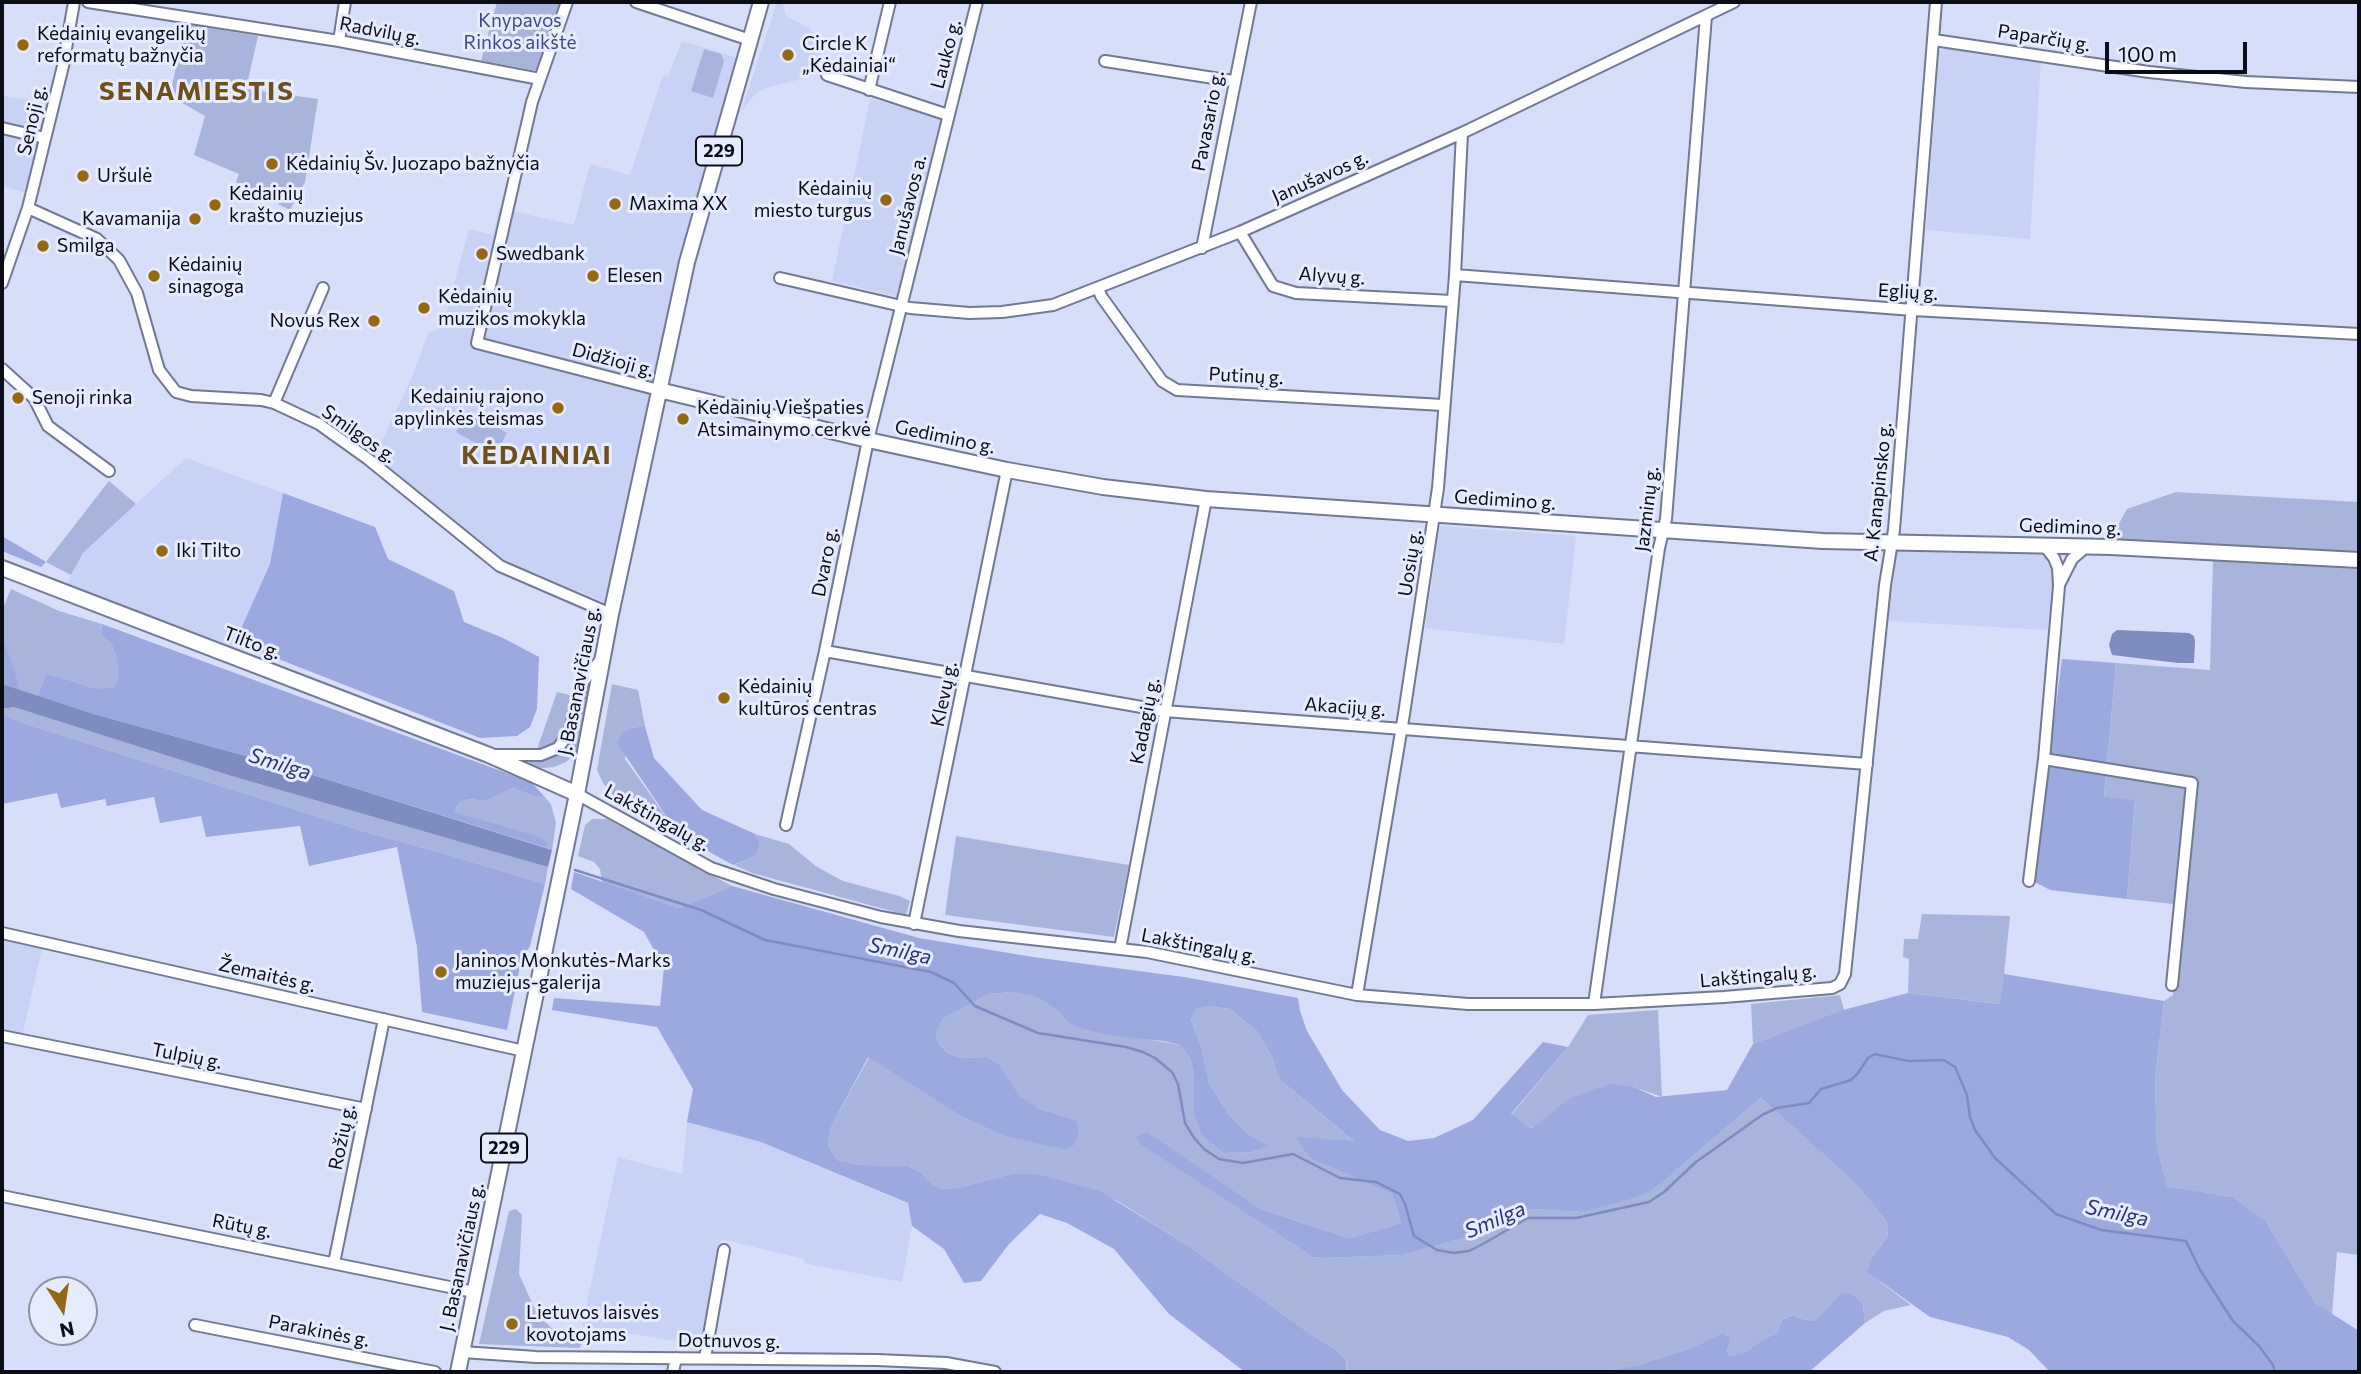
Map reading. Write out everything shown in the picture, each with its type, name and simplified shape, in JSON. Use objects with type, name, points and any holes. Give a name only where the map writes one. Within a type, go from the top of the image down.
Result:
[{"type":"main road","name":"J. Basanavičiaus g.","points":[[458,1372],[577,794],[611,614],[687,262],[761,2]]},
{"type":"main road","name":"Gedimino g.","points":[[659,390],[1007,470],[1103,487],[1206,499],[1823,541],[2087,546],[2359,560]]},
{"type":"main road","name":"Tilto g.","points":[[2,568],[489,755],[577,794]]},
{"type":"street","name":"Senoji g.","points":[[2,283],[28,208],[63,66],[74,2]]},
{"type":"street","name":"Radvilų g.","points":[[88,2],[339,41],[540,79]]},
{"type":"street","points":[[339,41],[345,2]]},
{"type":"street","points":[[540,79],[567,2]]},
{"type":"street","points":[[636,2],[750,40]]},
{"type":"street","points":[[869,90],[890,2]]},
{"type":"street","name":"Lauko g.","points":[[948,114],[977,2]]},
{"type":"street","name":"Pavasario g.","points":[[1202,248],[1233,81],[1251,2]]},
{"type":"street","name":"Janušavos g.","points":[[901,306],[969,313],[1029,310],[1053,305],[1240,232],[1462,133],[1734,2]]},
{"type":"street","name":"A. Kanapinsko g.","points":[[1840,985],[1844,974],[1894,530],[1936,2]]},
{"type":"street","name":"Jazminų g.","points":[[1594,1004],[1664,530],[1706,16]]},
{"type":"street","name":"Paparčių g.","points":[[1934,40],[2163,73],[2246,82],[2359,87]]},
{"type":"street","points":[[1105,61],[1233,81]]},
{"type":"street","points":[[827,75],[948,114]]},
{"type":"street","name":"Didžioji g.","points":[[540,79],[532,103],[477,343],[659,390]]},
{"type":"street","name":"Janušavos a.","points":[[901,306],[948,114]]},
{"type":"street","points":[[2,128],[45,138]]},
{"type":"street","name":"Uosių g.","points":[[1357,995],[1435,515],[1455,275],[1462,133]]},
{"type":"street","name":"Smilgos g.","points":[[28,208],[97,239],[119,260],[137,293],[159,370],[176,392],[191,396],[261,400],[274,403],[320,424],[500,566],[611,614]]},
{"type":"street","name":"Alyvų g.","points":[[1240,232],[1273,286],[1296,293],[1452,301]]},
{"type":"street","name":"Eglių g.","points":[[1455,275],[1913,310],[2359,334]]},
{"type":"street","points":[[780,278],[901,306]]},
{"type":"street","points":[[274,403],[323,288]]},
{"type":"street","name":"Putinų g.","points":[[1098,288],[1162,381],[1177,390],[1443,405]]},
{"type":"street","name":"Dvaro g.","points":[[786,825],[868,440],[901,306]]},
{"type":"street","points":[[2,369],[34,398],[48,426],[109,471]]},
{"type":"street","name":"Klevų g.","points":[[914,924],[1007,470]]},
{"type":"street","name":"Kadagių g.","points":[[1120,949],[1206,499]]},
{"type":"street","points":[[2029,881],[2044,760],[2059,586],[2058,568],[2044,545]]},
{"type":"street","points":[[2059,586],[2072,559],[2087,546]]},
{"type":"street","name":"Akacijų g.","points":[[825,651],[1164,711],[1867,764]]},
{"type":"street","name":"Tilto g.","points":[[489,755],[541,755],[558,748],[569,733],[582,683],[603,657]]},
{"type":"street","points":[[2044,760],[2192,783],[2172,985]]},
{"type":"street","name":"Lakštingalų g.","points":[[577,794],[711,868],[774,889],[914,924],[1174,957],[1357,995],[1468,1004],[1594,1004],[1724,997],[1832,988],[1840,985]]},
{"type":"street","name":"Žemaitės g.","points":[[2,933],[524,1051]]},
{"type":"street","name":"Rožių g.","points":[[334,1263],[384,1019]]},
{"type":"street","name":"Tulpių g.","points":[[2,1036],[366,1109]]},
{"type":"street","name":"Rūtų g.","points":[[2,1196],[474,1292]]},
{"type":"street","points":[[705,1358],[724,1250]]},
{"type":"street","name":"Parakinės g.","points":[[195,1325],[435,1372]]},
{"type":"street","name":"Dotnuvos g.","points":[[462,1352],[536,1357],[877,1360],[946,1363],[995,1372]]},
{"type":"street","points":[[673,1372],[676,1358]]},
{"type":"street","points":[[874,1372],[877,1360]]},
{"type":"shaded area","points":[[777,2],[782,2],[786,16],[809,28],[815,35],[821,52],[815,75],[756,93],[741,112]]},
{"type":"shaded area","points":[[682,41],[738,58],[681,270],[605,602],[495,557],[375,455],[410,382],[428,334],[443,326],[469,229],[493,235],[499,208],[574,225],[590,164],[630,175],[663,75],[668,76]]},
{"type":"shaded area","points":[[1945,47],[2041,60],[2030,239],[1926,230],[1939,51]]},
{"type":"shaded area","points":[[2,96],[46,102],[42,128],[24,192],[2,186]]},
{"type":"shaded area","name":"Kėdainių miesto turgus","points":[[870,99],[943,118],[899,297],[832,281]]},
{"type":"shaded area","points":[[186,458],[283,493],[270,564],[233,646],[66,585],[83,553]]},
{"type":"shaded area","points":[[283,493],[375,527],[388,559],[454,591],[464,622],[539,657],[537,709],[530,727],[517,736],[480,738],[235,642],[270,564]]},
{"type":"shaded area","points":[[1440,526],[1576,536],[1564,644],[1425,628]]},
{"type":"shaded area","points":[[2,536],[46,562],[41,567],[2,551]]},
{"type":"shaded area","points":[[1893,548],[2057,551],[2048,630],[1887,621]]},
{"type":"shaded area","points":[[102,624],[531,782],[544,796],[535,797],[513,788],[486,801],[468,799],[459,803],[454,812],[540,837],[547,842],[547,848],[300,771],[38,696],[46,673],[97,689],[113,688],[118,679],[117,659],[112,645],[101,634]]},
{"type":"shaded area","points":[[2117,630],[2189,633],[2194,636],[2195,641],[2194,663],[2112,655],[2109,645],[2112,634]]},
{"type":"shaded area","points":[[2,633],[17,679],[20,690],[2,684]]},
{"type":"shaded area","points":[[2062,659],[2116,663],[2104,797],[2135,800],[2127,899],[2050,890],[2033,881]]},
{"type":"shaded area","points":[[2,684],[97,715],[300,771],[552,850],[548,867],[232,776],[14,707],[2,709]]},
{"type":"shaded area","points":[[2,714],[26,724],[369,833],[545,884],[530,946],[521,961],[507,1030],[422,1012],[417,947],[397,847],[309,866],[300,826],[206,837],[201,816],[160,823],[154,797],[107,806],[105,799],[61,808],[57,793],[2,804]]},
{"type":"shaded area","points":[[645,726],[654,758],[702,810],[755,834],[760,843],[756,856],[733,865],[679,835],[617,743],[621,734],[631,728]]},
{"type":"shaded area","points":[[574,872],[679,908],[732,886],[919,938],[1033,957],[1184,977],[1298,998],[1307,1031],[1342,1090],[1380,1130],[1408,1141],[1434,1138],[1473,1120],[1543,1042],[1568,1047],[1511,1114],[1532,1128],[1570,1098],[1612,1084],[1634,1087],[1656,1097],[1727,1090],[1753,1044],[1843,1010],[1908,993],[2000,1004],[2004,974],[2164,1001],[2155,1080],[2157,1147],[2167,1186],[2233,1197],[2265,1220],[2315,1303],[2359,1331],[2359,1372],[2050,1372],[2029,1350],[2008,1337],[1930,1317],[1867,1272],[1873,1256],[1888,1236],[1887,1222],[1856,1184],[1761,1098],[1650,1191],[1634,1198],[1581,1212],[1533,1209],[1524,1211],[1489,1231],[1402,1255],[1324,1258],[1313,1257],[1140,1144],[1136,1136],[1147,1132],[1261,1209],[1311,1226],[1350,1238],[1401,1223],[1392,1194],[1309,1157],[1296,1137],[1354,1141],[1280,1080],[1272,1057],[1257,1031],[1230,1009],[1208,1006],[1196,1009],[1191,1020],[1202,1049],[1209,1083],[1229,1115],[1249,1135],[1269,1146],[1252,1152],[1224,1153],[1202,1135],[1194,1113],[1194,1073],[1190,1058],[1180,1045],[1108,1035],[1070,1025],[1059,1012],[1038,998],[1013,992],[988,994],[943,1019],[936,1033],[937,1041],[946,1052],[959,1058],[987,1057],[1000,1065],[1019,1096],[1040,1109],[1076,1120],[1079,1131],[1075,1144],[1066,1150],[1002,1135],[964,1118],[868,1057],[831,1127],[828,1145],[837,1160],[860,1165],[909,1166],[941,1189],[958,1188],[1011,1174],[1036,1174],[1100,1191],[1187,1245],[1335,1349],[1346,1360],[1347,1372],[1245,1372],[1169,1314],[1114,1249],[1067,1223],[1040,1214],[1009,1244],[981,1281],[964,1283],[944,1249],[912,1226],[908,1203],[761,1142],[687,1122],[693,1089],[657,1027],[552,1010],[554,998],[660,1006],[664,968],[644,932],[571,889]]},
{"type":"shaded area","points":[[2,936],[43,944],[22,1037],[2,1032]]},
{"type":"shaded area","points":[[687,1122],[761,1142],[908,1204],[912,1226],[902,1282],[804,1263],[804,1259],[721,1239],[702,1345],[582,1326],[618,1157],[682,1174]]},
{"type":"shaded area","points":[[1842,1293],[1852,1294],[1863,1305],[1865,1323],[1809,1372],[1600,1372],[1638,1365],[1689,1349],[1722,1333],[1730,1338],[1727,1350],[1729,1356],[1744,1353],[1777,1333],[1782,1320],[1793,1315],[1815,1321]]},
{"type":"green space","name":"Knypavos Rinkos aikštė","points":[[497,2],[561,2],[539,71],[481,61]]},
{"type":"green space","points":[[185,24],[258,36],[246,89],[318,99],[305,182],[290,210],[278,204],[280,201],[236,182],[239,174],[194,155],[205,116],[170,96]]},
{"type":"green space","points":[[704,49],[721,54],[724,61],[713,98],[691,91]]},
{"type":"green space","points":[[468,411],[507,433],[495,454],[456,432]]},
{"type":"green space","points":[[109,481],[136,504],[83,553],[71,575],[46,562]]},
{"type":"green space","points":[[2176,492],[2359,502],[2359,560],[2111,547],[2110,540],[2127,509]]},
{"type":"green space","points":[[2213,560],[2359,568],[2359,1255],[2337,1252],[2332,1315],[2315,1303],[2265,1220],[2233,1197],[2167,1186],[2157,1147],[2155,1080],[2164,1001],[2173,995],[2182,905],[2127,899],[2135,801],[2104,798],[2116,663],[2210,670]]},
{"type":"green space","points":[[11,589],[59,611],[102,624],[101,634],[112,645],[117,659],[118,679],[113,689],[97,689],[46,673],[38,696],[20,690],[2,633],[2,610]]},
{"type":"green space","points":[[594,671],[580,745],[574,755],[554,767],[531,765],[528,761],[536,752],[557,692],[574,696]]},
{"type":"green space","points":[[612,684],[638,690],[645,726],[631,728],[625,759],[679,835],[612,794],[597,770]]},
{"type":"green space","points":[[14,707],[548,867],[545,884],[369,833],[26,724],[2,714],[2,709]]},
{"type":"green space","points":[[513,788],[535,797],[544,796],[551,804],[556,823],[552,850],[547,848],[547,842],[454,812],[459,803],[468,799],[486,801]]},
{"type":"green space","points":[[592,819],[607,819],[732,886],[679,908],[602,882],[600,869],[594,862],[578,856],[585,825]]},
{"type":"green space","points":[[755,834],[789,844],[817,867],[843,881],[910,901],[906,915],[752,873],[734,865],[756,856],[760,843]]},
{"type":"green space","points":[[956,836],[1129,865],[1114,937],[945,915]]},
{"type":"green space","points":[[1922,914],[2010,916],[2001,1004],[1908,993],[1909,959],[1903,957],[1904,939],[1918,939]]},
{"type":"green space","points":[[1013,992],[1038,998],[1059,1012],[1070,1025],[1180,1045],[1190,1058],[1194,1073],[1194,1113],[1224,1153],[1252,1152],[1268,1146],[1249,1135],[1229,1115],[1209,1083],[1202,1049],[1191,1020],[1196,1009],[1208,1006],[1230,1009],[1257,1031],[1272,1057],[1281,1081],[1355,1142],[1309,1156],[1392,1194],[1401,1223],[1350,1238],[1311,1226],[1261,1209],[1147,1133],[1136,1136],[1141,1144],[1313,1257],[1402,1255],[1489,1231],[1523,1211],[1533,1209],[1581,1212],[1674,1172],[1761,1098],[1856,1184],[1887,1222],[1888,1236],[1873,1256],[1879,1281],[1911,1305],[1884,1311],[1865,1323],[1863,1305],[1815,1321],[1792,1315],[1782,1320],[1777,1333],[1744,1353],[1729,1356],[1722,1333],[1689,1349],[1638,1365],[1600,1372],[1348,1372],[1346,1360],[1335,1349],[1187,1245],[1116,1200],[1036,1174],[1011,1174],[958,1188],[941,1189],[909,1166],[860,1165],[837,1160],[828,1145],[831,1127],[869,1057],[964,1118],[1002,1135],[1076,1120],[1040,1109],[1018,1096],[1000,1065],[987,1057],[959,1058],[946,1052],[937,1041],[936,1033],[943,1019],[988,994]]},
{"type":"green space","points":[[1840,995],[1844,1010],[1753,1044],[1751,1004]]},
{"type":"green space","points":[[1658,1010],[1662,1097],[1634,1087],[1570,1099],[1533,1128],[1511,1115],[1568,1047],[1588,1015]]},
{"type":"green space","points":[[516,1209],[522,1215],[519,1274],[536,1312],[560,1337],[582,1344],[579,1348],[479,1344],[509,1211]]},
{"type":"waterway","name":"Smilga","points":[[575,870],[701,910],[765,940],[931,972],[954,983],[975,1006],[1038,1033],[1143,1052],[1172,1072],[1178,1084],[1185,1123],[1204,1149],[1219,1159],[1243,1163],[1293,1154],[1340,1178],[1376,1182],[1400,1194],[1414,1236],[1437,1250],[1454,1253],[1469,1251],[1528,1218],[1576,1218],[1649,1202],[1664,1192],[1696,1162],[1762,1115],[1777,1108],[1809,1103],[1821,1089],[1851,1080],[1868,1058],[1875,1054],[1908,1061],[1944,1060],[1955,1067],[1967,1095],[1975,1130],[1995,1158],[2056,1214],[2101,1230],[2186,1241],[2200,1270],[2233,1321],[2259,1346],[2275,1372]]},
{"type":"place","name":"Kėdainių evangelikų reformatų bažnyčia","points":[[23,45]]},
{"type":"place","name":"Circle K „Kėdainiai“","points":[[788,55]]},
{"type":"place","name":"Kėdainių Šv. Juozapo bažnyčia","points":[[272,164]]},
{"type":"place","name":"Uršulė","points":[[83,176]]},
{"type":"place","name":"Kėdainių miesto turgus","points":[[886,200]]},
{"type":"place","name":"Maxima XX","points":[[615,204]]},
{"type":"place","name":"Kėdainių krašto muziejus","points":[[215,205]]},
{"type":"place","name":"Kavamanija","points":[[195,219]]},
{"type":"place","name":"Smilga","points":[[43,246]]},
{"type":"place","name":"Swedbank","points":[[482,254]]},
{"type":"place","name":"Kėdainių sinagoga","points":[[154,276]]},
{"type":"place","name":"Elesen","points":[[593,276]]},
{"type":"place","name":"Kėdainių muzikos mokykla","points":[[424,308]]},
{"type":"place","name":"Novus Rex","points":[[374,321]]},
{"type":"place","name":"Senoji rinka","points":[[18,398]]},
{"type":"place","name":"Kedainių rajono apylinkės teismas","points":[[558,408]]},
{"type":"place","name":"Kėdainių Viešpaties Atsimainymo cerkvė","points":[[683,419]]},
{"type":"place","name":"Iki Tilto","points":[[162,551]]},
{"type":"place","name":"Kėdainių kultūros centras","points":[[724,698]]},
{"type":"place","name":"Janinos Monkutės-Marks muziejus-galerija","points":[[441,972]]},
{"type":"place","name":"Lietuvos laisvės kovotojams","points":[[512,1324]]},
{"type":"district","name":"SENAMIESTIS","points":[[197,91]]},
{"type":"district","name":"KĖDAINIAI","points":[[537,455]]}]
